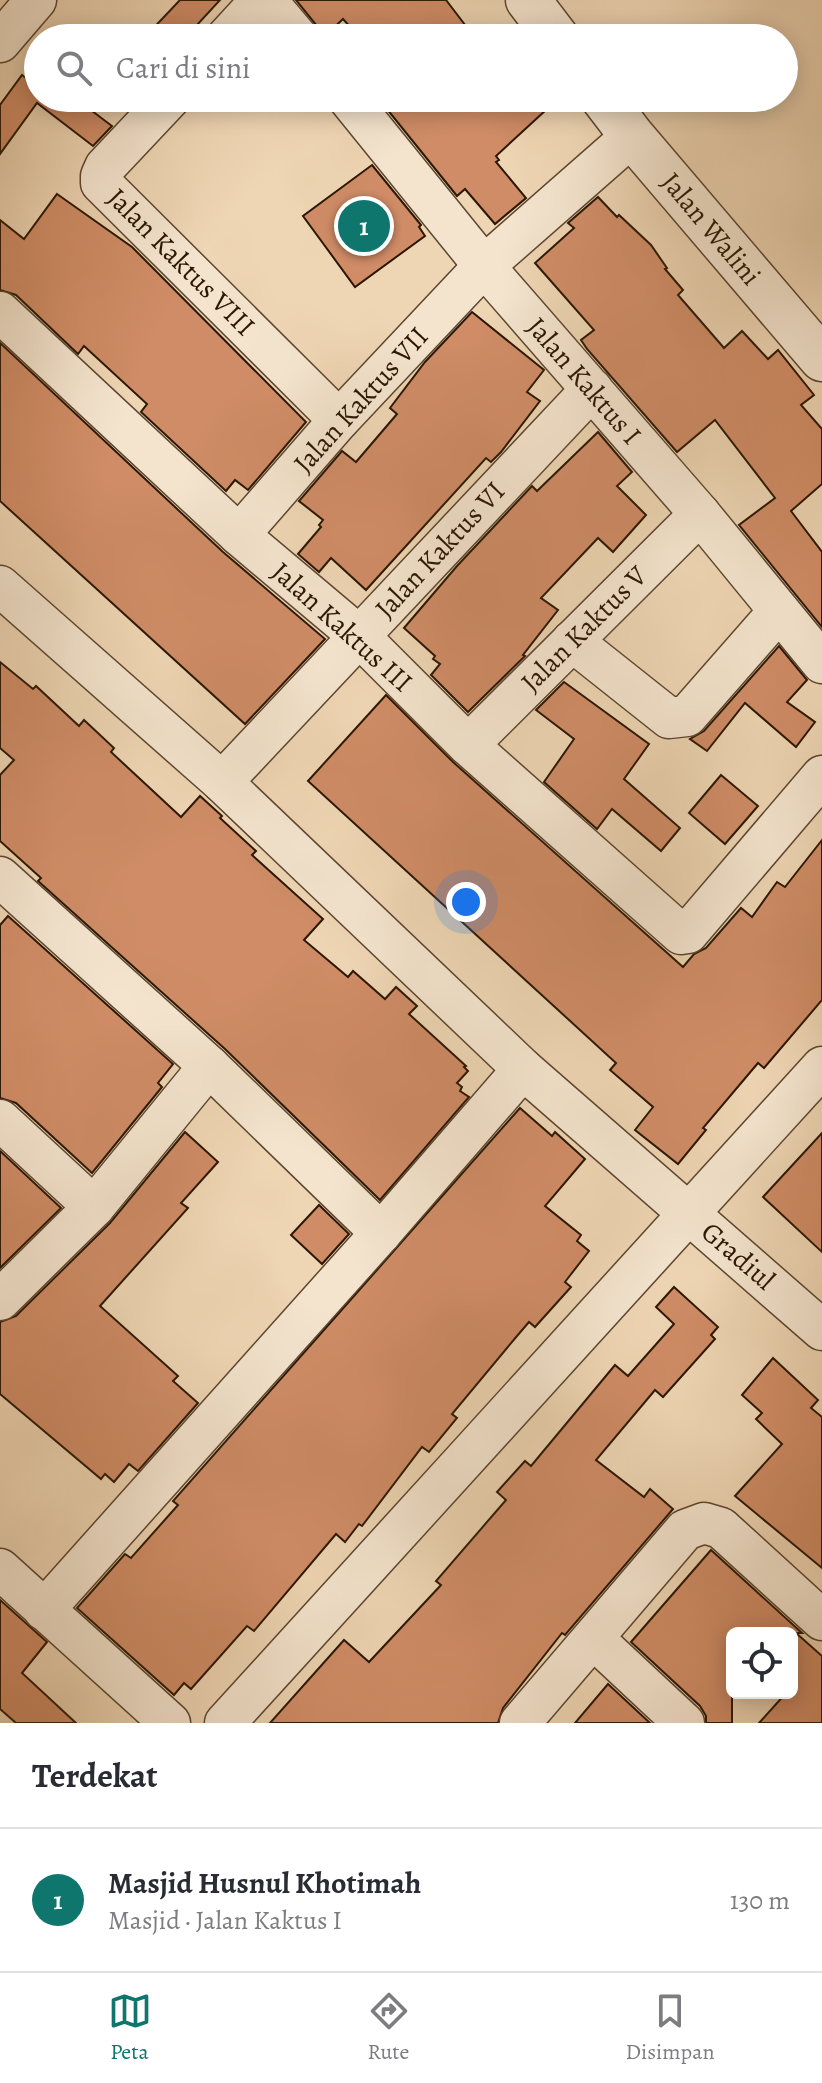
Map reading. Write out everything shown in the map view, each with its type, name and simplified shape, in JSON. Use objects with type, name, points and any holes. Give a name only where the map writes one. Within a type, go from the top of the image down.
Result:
[{"type":"street","points":[[0,42],[36,0]]},
{"type":"street","points":[[240,24],[264,0],[285,24]]},
{"type":"street","points":[[528,0],[546,24]]},
{"type":"street","name":"Jalan Kaktus VIII","points":[[157,112],[105,167],[101,183],[339,420]]},
{"type":"street","name":"Jalan Kaktus I","points":[[359,112],[484,266],[700,514],[822,663]]},
{"type":"street","name":"Jalan Walini","points":[[614,112],[822,359]]},
{"type":"street","name":"Jalan Kaktus VII","points":[[239,535],[339,420],[484,266],[632,136]]},
{"type":"street","name":"Jalan Kaktus III","points":[[0,312],[239,535],[359,636],[468,745],[681,934],[688,933],[822,776]]},
{"type":"street","name":"Jalan Kaktus VI","points":[[222,782],[592,389]]},
{"type":"street","name":"Jalan Kaktus V","points":[[468,745],[700,514]]},
{"type":"street","name":"Gradiul","points":[[0,586],[222,782],[523,1069],[822,1330]]},
{"type":"street","points":[[572,641],[669,718],[687,716],[779,611]]},
{"type":"street","points":[[0,877],[209,1066],[381,1233]]},
{"type":"street","points":[[0,1300],[94,1207],[209,1066]]},
{"type":"street","points":[[225,1723],[822,1067]]},
{"type":"street","points":[[44,1610],[523,1069]]},
{"type":"street","points":[[0,1120],[94,1207]]},
{"type":"street","points":[[520,1723],[685,1530],[704,1523],[721,1528],[822,1620]]},
{"type":"street","points":[[0,1569],[170,1723]]},
{"type":"street","points":[[594,1639],[684,1723]]},
{"type":"building","points":[[180,0],[220,0],[198,24],[157,24]]},
{"type":"building","points":[[296,0],[446,0],[464,24],[347,24],[343,19],[338,24],[315,24]]},
{"type":"building","points":[[22,75],[24,76],[24,112],[30,112],[0,154],[0,105]]},
{"type":"building","points":[[49,112],[94,112],[112,126],[93,146]]},
{"type":"building","points":[[389,112],[544,112],[496,156],[499,160],[496,162],[526,198],[495,224],[465,189],[457,196]]},
{"type":"building","points":[[372,165],[421,225],[419,227],[425,236],[355,287],[303,216]]},
{"type":"building","points":[[57,194],[132,247],[306,422],[248,490],[235,480],[226,491],[141,412],[147,404],[84,346],[78,354],[16,295],[0,290],[0,220],[24,239]]},
{"type":"building","points":[[598,197],[651,245],[665,269],[683,290],[678,295],[724,348],[742,331],[768,359],[778,350],[814,395],[801,405],[822,429],[822,484],[791,511],[822,552],[822,627],[739,525],[775,498],[715,420],[677,452],[587,349],[581,340],[594,330],[535,263],[574,228],[568,223]]},
{"type":"building","points":[[472,312],[544,370],[527,392],[540,401],[501,452],[491,462],[486,458],[366,590],[331,558],[319,572],[298,554],[321,527],[319,525],[323,520],[299,501],[342,451],[356,462],[397,414],[390,408],[425,362]]},
{"type":"building","points":[[0,343],[223,552],[325,639],[245,724],[0,501]]},
{"type":"building","points":[[598,432],[632,472],[617,486],[646,515],[613,552],[598,538],[541,598],[558,610],[525,656],[468,712],[431,675],[440,664],[433,659],[435,656],[404,628],[532,486],[537,491]]},
{"type":"building","points":[[779,646],[807,680],[787,702],[815,722],[796,747],[745,703],[707,751],[690,739],[704,731]]},
{"type":"building","points":[[0,662],[33,689],[36,686],[79,726],[84,720],[114,748],[111,752],[181,817],[200,796],[256,851],[252,855],[323,919],[304,940],[348,977],[353,971],[385,999],[396,987],[417,1006],[409,1014],[466,1066],[468,1071],[457,1083],[462,1087],[460,1091],[469,1097],[380,1200],[225,1049],[38,881],[41,878],[0,841],[0,775],[14,760],[0,748]]},
{"type":"building","points":[[564,682],[649,744],[624,779],[680,828],[661,851],[612,809],[597,829],[544,782],[574,739],[536,710]]},
{"type":"building","points":[[386,695],[453,762],[683,967],[694,954],[706,948],[741,908],[752,917],[777,882],[785,887],[822,840],[822,1000],[764,1068],[758,1063],[703,1128],[706,1130],[678,1164],[635,1130],[653,1107],[610,1070],[616,1063],[308,781]]},
{"type":"building","points":[[721,775],[758,806],[725,844],[689,813]]},
{"type":"building","points":[[8,916],[173,1064],[158,1083],[162,1087],[92,1173],[16,1103],[0,1098],[0,925]]},
{"type":"building","points":[[520,1108],[552,1136],[555,1132],[585,1159],[545,1206],[581,1235],[577,1241],[589,1251],[565,1282],[571,1287],[535,1327],[529,1322],[452,1414],[457,1418],[429,1452],[422,1447],[362,1526],[359,1524],[345,1542],[336,1534],[254,1631],[247,1626],[191,1689],[184,1683],[174,1695],[77,1608],[125,1554],[131,1558],[178,1505],[173,1501]]},
{"type":"building","points":[[185,1132],[218,1162],[181,1203],[188,1208],[100,1306],[178,1376],[173,1381],[198,1403],[138,1471],[129,1464],[114,1482],[105,1474],[101,1479],[0,1394],[0,1322],[16,1316],[110,1223]]},
{"type":"building","points":[[822,1133],[822,1252],[763,1197]]},
{"type":"building","points":[[0,1151],[61,1208],[0,1268]]},
{"type":"building","points":[[319,1205],[349,1234],[322,1264],[291,1235]]},
{"type":"building","points":[[674,1287],[718,1327],[711,1335],[715,1339],[663,1397],[655,1390],[596,1460],[644,1497],[650,1489],[673,1509],[565,1635],[562,1633],[503,1708],[498,1723],[270,1723],[344,1640],[369,1662],[441,1585],[436,1581],[506,1500],[497,1492],[525,1461],[531,1466],[615,1365],[628,1376],[674,1324],[656,1307]]},
{"type":"building","points":[[773,1358],[818,1400],[811,1408],[822,1417],[822,1568],[735,1496],[782,1444],[756,1419],[762,1413],[742,1395]]},
{"type":"building","points":[[711,1550],[795,1627],[726,1627],[726,1699],[732,1699],[732,1723],[706,1723],[700,1706],[631,1642]]},
{"type":"building","points":[[0,1600],[47,1642],[22,1673],[76,1723],[16,1723],[0,1709]]},
{"type":"building","points":[[798,1635],[822,1656],[822,1723],[759,1723],[781,1699],[798,1699]]},
{"type":"building","points":[[608,1684],[650,1723],[575,1723]]},
{"type":"place","name":"Masjid Husnul Khotimah","points":[[364,226]]}]
